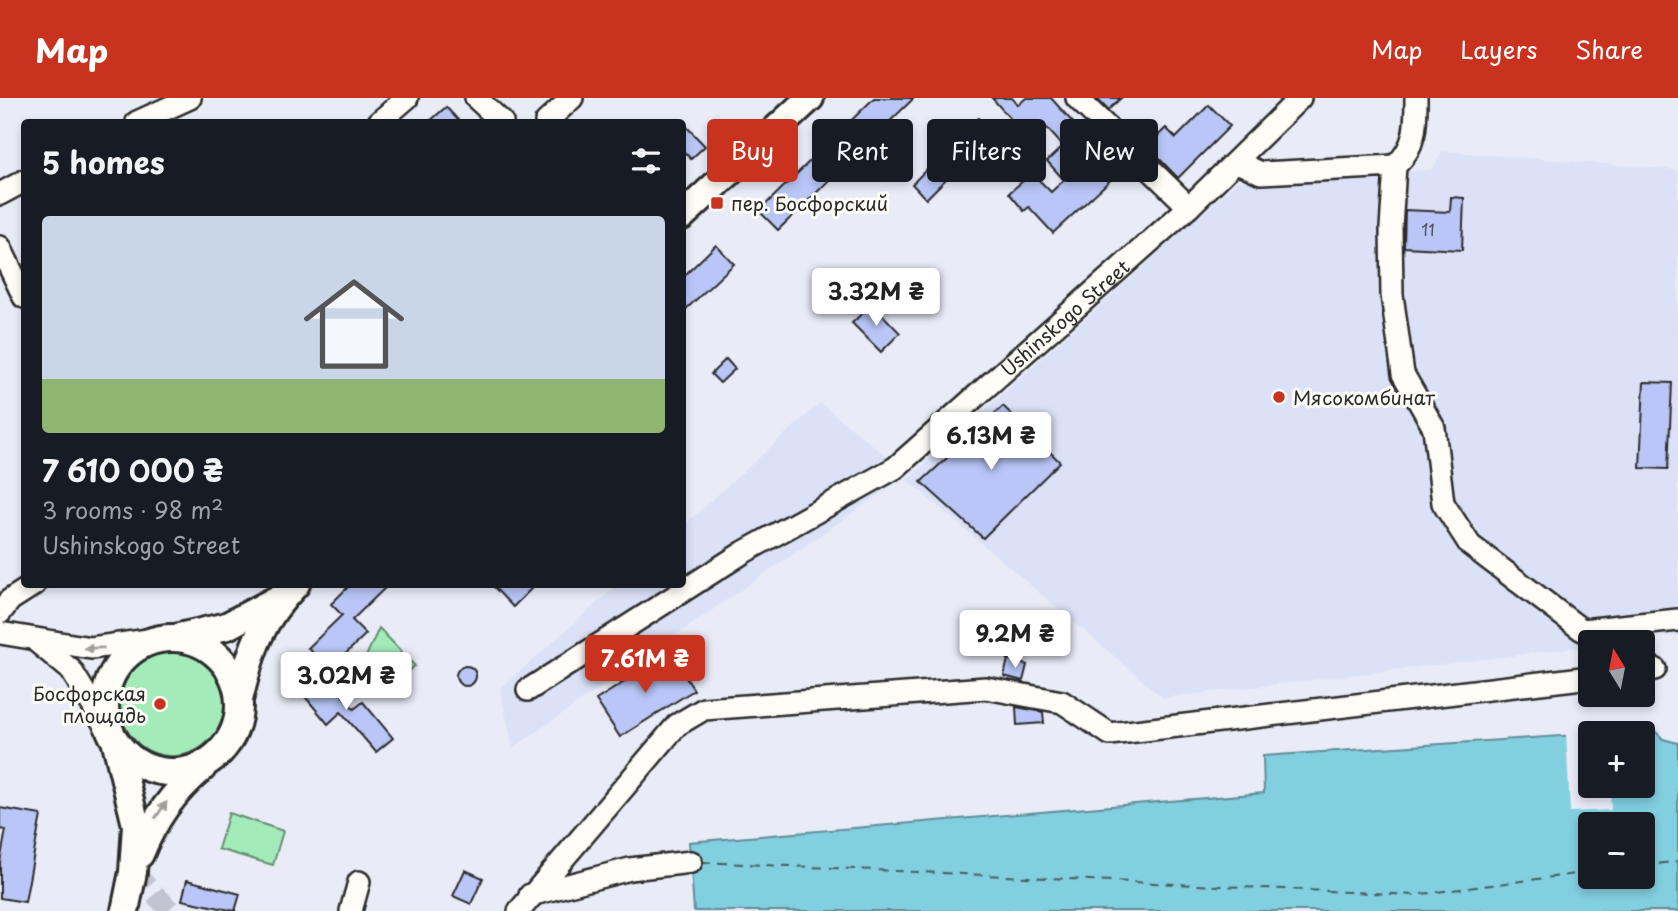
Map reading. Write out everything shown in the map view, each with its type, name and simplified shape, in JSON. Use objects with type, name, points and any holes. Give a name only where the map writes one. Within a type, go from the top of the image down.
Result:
[{"type":"main road","points":[[686,212],[810,98]]},
{"type":"main road","points":[[125,911],[133,872],[136,825],[104,702],[109,681],[120,662],[136,647],[228,626],[293,588]]},
{"type":"main road","points":[[133,872],[153,822],[164,806],[230,740],[238,719],[239,697],[255,637],[293,588]]},
{"type":"main road","points":[[168,638],[201,643],[220,657],[233,675],[239,697]]},
{"type":"main road","points":[[114,740],[131,759],[151,769],[172,772],[190,770],[212,760]]},
{"type":"street","points":[[156,111],[190,98]]},
{"type":"street","points":[[382,119],[407,98]]},
{"type":"street","points":[[475,98],[499,119]]},
{"type":"street","points":[[548,119],[572,98]]},
{"type":"street","points":[[1077,98],[1189,208]]},
{"type":"street","name":"Ushinskogo Street","points":[[528,690],[744,552],[895,468],[1189,208],[1300,98]]},
{"type":"street","points":[[1237,162],[1261,173],[1395,166],[1409,154],[1416,98]]},
{"type":"street","points":[[1395,166],[1391,228],[1396,322],[1404,374],[1434,428],[1443,503],[1470,545],[1581,630],[1678,620]]},
{"type":"street","points":[[0,194],[21,183]]},
{"type":"street","points":[[0,247],[21,291]]},
{"type":"street","points":[[0,613],[10,600],[29,588]]},
{"type":"street","points":[[0,633],[90,648],[168,638]]},
{"type":"street","points":[[32,639],[71,670],[114,740]]},
{"type":"street","points":[[525,903],[677,725],[704,709],[986,688],[1062,702],[1110,734],[1578,679]]},
{"type":"street","points":[[525,903],[630,869],[691,862]]},
{"type":"street","points":[[351,911],[359,882]]},
{"type":"shaded area","points":[[1442,151],[1678,170],[1678,635],[1656,637],[1656,630],[1578,630],[1578,648],[1163,698],[907,480],[1238,181],[1393,174],[1433,169]]},
{"type":"shaded area","points":[[820,403],[909,474],[513,748],[500,689],[614,588],[686,588],[686,523]]},
{"type":"green space","points":[[379,628],[415,666],[381,689],[358,674]]},
{"type":"green space","points":[[172,652],[192,656],[209,667],[220,684],[224,704],[220,724],[209,741],[192,752],[172,756],[152,752],[135,741],[124,724],[120,704],[124,684],[135,667],[152,656]]},
{"type":"green space","points":[[229,813],[283,831],[273,865],[218,849]]},
{"type":"water","points":[[1655,731],[1663,739],[1678,743],[1678,911],[694,911],[689,842],[1264,793],[1263,756],[1578,735],[1578,798],[1655,798]]},
{"type":"pier","points":[[1578,732],[1578,798],[1610,798],[1611,810],[1570,812],[1566,733]]},
{"type":"building","points":[[874,98],[914,98],[892,119],[853,119]]},
{"type":"building","points":[[992,98],[1012,98],[1018,105],[1026,98],[1051,98],[1070,119],[1060,119],[1060,143],[1046,127],[1046,119],[1010,119]]},
{"type":"building","points":[[1096,98],[1121,98],[1108,110]]},
{"type":"building","points":[[1209,105],[1230,126],[1178,178],[1158,157],[1158,136],[1166,128],[1176,138]]},
{"type":"building","points":[[446,107],[457,119],[432,119]]},
{"type":"building","points":[[686,126],[705,146],[691,159],[686,154]]},
{"type":"building","points":[[1060,149],[1060,176],[1047,161]]},
{"type":"building","points":[[812,159],[812,182],[827,182],[778,230],[759,211],[789,182],[798,182],[798,173]]},
{"type":"building","points":[[927,169],[927,182],[943,182],[926,199],[912,184]]},
{"type":"building","points":[[1022,182],[1041,182],[1051,192],[1062,182],[1108,182],[1053,233],[1029,207],[1024,211],[1009,193]]},
{"type":"building","points":[[1451,197],[1464,198],[1462,250],[1404,247],[1405,210],[1450,212]]},
{"type":"building","points":[[716,245],[734,264],[686,309],[686,274]]},
{"type":"building","points":[[872,304],[900,333],[881,352],[852,323]]},
{"type":"building","points":[[726,359],[735,369],[720,383],[711,374]]},
{"type":"building","points":[[1644,382],[1672,383],[1668,469],[1640,468]]},
{"type":"building","points":[[1003,406],[1060,462],[983,538],[921,482]]},
{"type":"building","points":[[347,588],[385,588],[352,620],[366,634],[329,670],[308,648],[342,615],[331,604]]},
{"type":"building","points":[[495,588],[532,588],[513,607]]},
{"type":"building","points":[[670,653],[694,690],[620,737],[596,700]]},
{"type":"building","points":[[1008,659],[1027,665],[1023,681],[1004,676]]},
{"type":"building","points":[[466,666],[473,669],[476,676],[473,683],[466,686],[459,683],[456,676],[459,669]]},
{"type":"building","points":[[324,674],[354,709],[363,702],[393,738],[376,752],[341,712],[328,724],[302,693]]},
{"type":"building","points":[[1016,707],[1043,712],[1044,723],[1017,725]]},
{"type":"building","points":[[0,808],[41,815],[25,902],[0,898],[0,862],[6,830],[0,829]]},
{"type":"building","points":[[465,870],[483,878],[471,904],[453,896]]},
{"type":"building","points":[[187,880],[240,894],[235,911],[182,900]]},
{"type":"ferry route","points":[[1655,864],[1678,861]]},
{"type":"ferry route","points":[[702,862],[1414,895],[1578,874]]},
{"type":"tunnel","points":[[133,872],[171,911]]},
{"type":"place","name":"пер. Босфорский","points":[[717,203]]},
{"type":"place","name":"Мясокомбинат","points":[[1279,397]]},
{"type":"place","name":"Босфорская площадь","points":[[160,704]]}]
